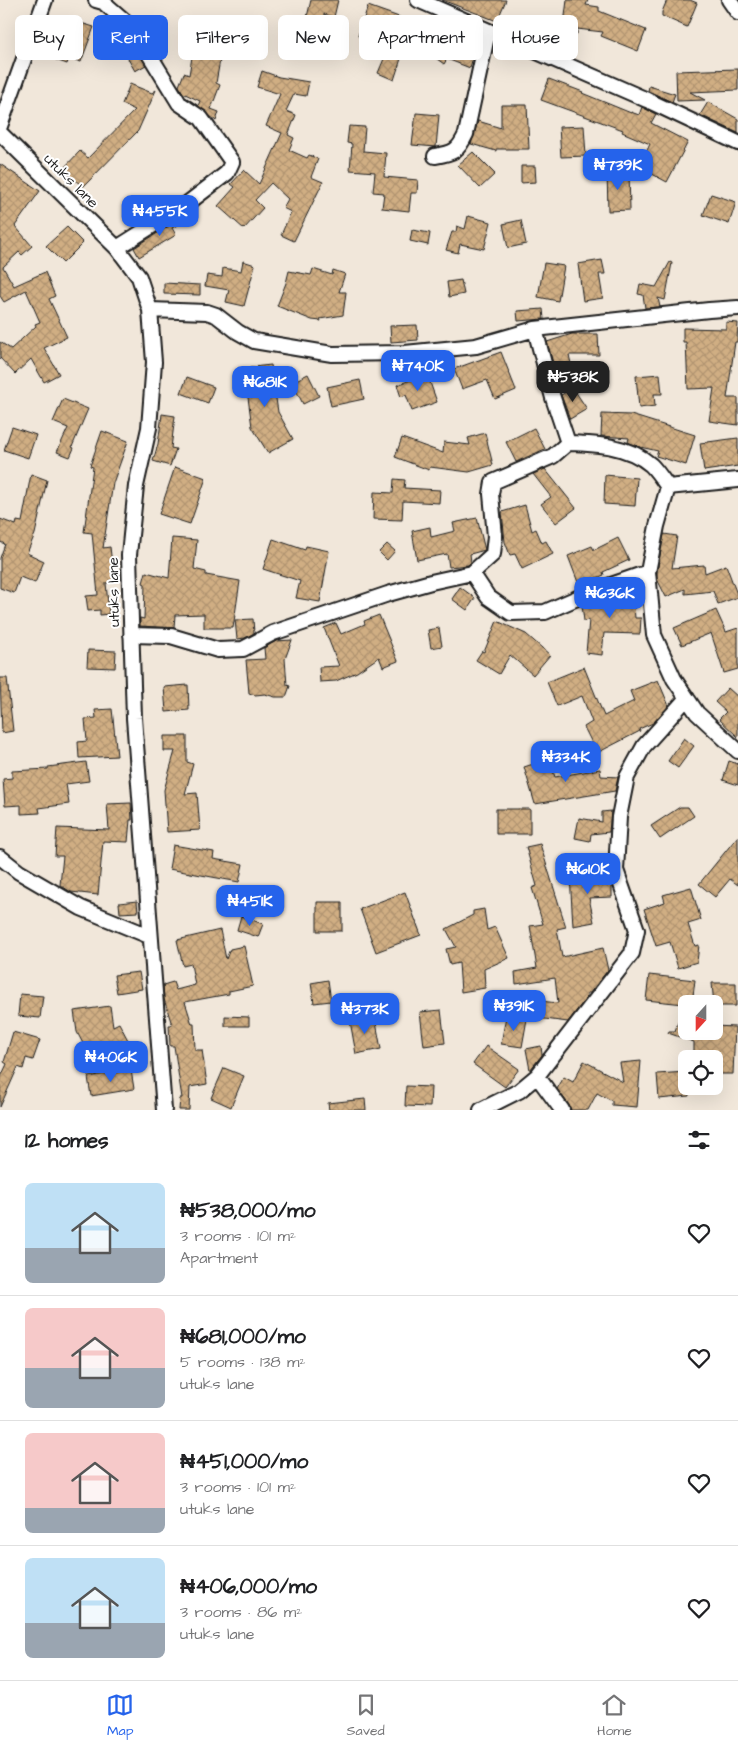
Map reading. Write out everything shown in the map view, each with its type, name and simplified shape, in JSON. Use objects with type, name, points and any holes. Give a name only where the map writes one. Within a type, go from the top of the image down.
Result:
[{"type":"street","points":[[0,126],[45,0]]},
{"type":"street","points":[[96,0],[103,2],[133,28],[180,103],[201,118],[232,162],[227,173],[188,203],[117,248]]},
{"type":"street","points":[[418,0],[738,142]]},
{"type":"street","points":[[729,0],[738,13]]},
{"type":"street","points":[[435,156],[453,153],[461,144],[466,134],[488,32]]},
{"type":"street","name":"utuks lane","points":[[0,133],[117,248],[139,277],[150,310],[154,362],[149,428],[136,486],[129,555],[134,718],[149,936],[164,1110]]},
{"type":"street","points":[[150,310],[207,312],[216,315],[238,332],[254,341],[332,354],[406,353],[476,346],[535,329],[738,308]]},
{"type":"street","points":[[535,329],[553,398],[568,443]]},
{"type":"street","points":[[131,634],[171,636],[218,650],[243,649],[273,633],[388,594],[430,582],[472,574],[493,554],[495,536],[491,494],[493,482],[553,456],[568,443],[597,444],[624,449],[651,465],[668,487]]},
{"type":"street","points":[[668,487],[738,480]]},
{"type":"street","points":[[668,487],[657,526],[648,572],[654,635],[674,679],[687,698],[698,713],[738,751]]},
{"type":"street","points":[[472,574],[488,597],[510,613],[546,612],[591,592],[648,572]]},
{"type":"street","points":[[481,1110],[519,1090],[537,1076],[632,953],[637,930],[616,870],[619,817],[627,777],[644,746],[687,698]]},
{"type":"street","points":[[0,857],[19,872],[81,908],[149,936]]},
{"type":"street","points":[[537,1076],[562,1110]]},
{"type":"building","points":[[311,0],[338,0],[334,15],[307,15]]},
{"type":"building","points":[[442,0],[506,0],[500,15],[493,15],[493,19]]},
{"type":"building","points":[[567,0],[588,0],[586,5],[599,7],[599,11],[646,30],[638,51],[601,36],[603,32],[578,29],[578,15],[565,15]]},
{"type":"building","points":[[667,0],[690,0],[697,3],[687,27],[662,16]]},
{"type":"building","points":[[368,6],[393,15],[365,15]]},
{"type":"building","points":[[83,24],[93,27],[83,57]]},
{"type":"building","points":[[56,60],[68,60],[67,64]]},
{"type":"building","points":[[129,60],[143,60],[146,65],[135,71]]},
{"type":"building","points":[[192,60],[220,60],[216,83],[220,85],[211,109],[219,112],[216,121],[198,106],[200,101],[183,93],[179,86],[184,73],[189,75]]},
{"type":"building","points":[[384,60],[401,60],[394,80],[378,73]]},
{"type":"building","points":[[438,60],[446,60],[444,64]]},
{"type":"building","points":[[450,60],[472,60],[470,68]]},
{"type":"building","points":[[738,69],[738,90],[690,92],[705,100],[677,101],[676,71]]},
{"type":"building","points":[[262,71],[279,77],[309,82],[306,96],[294,94],[286,111],[296,115],[288,135],[294,138],[289,150],[307,158],[309,155],[318,159],[311,177],[323,182],[294,241],[281,235],[291,212],[283,208],[288,199],[271,183],[255,200],[263,208],[244,229],[218,206],[235,187],[231,184],[244,170],[259,184],[282,133],[266,126],[280,94],[257,87]]},
{"type":"building","points":[[549,79],[631,113],[639,115],[642,107],[656,114],[651,123],[688,142],[667,182],[639,167],[650,144],[622,132],[623,130],[541,100]]},
{"type":"building","points":[[130,84],[152,93],[156,90],[138,131],[83,187],[63,169],[80,151],[88,158],[135,110],[122,104]]},
{"type":"building","points":[[649,86],[675,94],[672,102],[648,91]]},
{"type":"building","points":[[708,102],[738,119],[738,133],[700,115]]},
{"type":"building","points":[[501,105],[527,105],[529,149],[496,149],[496,151],[471,144],[478,121],[501,128]]},
{"type":"building","points":[[416,113],[439,115],[436,147],[412,145]]},
{"type":"building","points":[[349,126],[365,127],[363,151],[386,153],[384,177],[418,180],[417,193],[411,193],[409,211],[382,208],[384,193],[373,192],[375,172],[350,170],[352,144],[347,143]]},
{"type":"building","points":[[584,126],[586,156],[561,157],[559,127]]},
{"type":"building","points":[[473,152],[495,174],[480,188],[458,165]]},
{"type":"building","points":[[0,164],[40,191],[15,226],[32,246],[22,255],[19,252],[3,267],[14,286],[45,272],[55,296],[49,299],[67,337],[44,348],[59,374],[44,382],[31,359],[15,374],[0,358],[0,342],[11,349],[36,326],[35,324],[40,322],[26,290],[4,302],[0,296]]},
{"type":"building","points":[[521,166],[535,166],[536,182],[521,183]]},
{"type":"building","points":[[607,171],[629,171],[630,210],[608,211]]},
{"type":"building","points":[[711,194],[736,202],[729,224],[703,215]]},
{"type":"building","points":[[192,211],[195,215],[172,228],[176,235],[139,257],[134,248]]},
{"type":"building","points":[[468,216],[491,222],[484,249],[460,244],[458,253],[446,250],[452,232],[456,232],[457,226],[465,229]]},
{"type":"building","points":[[521,220],[526,244],[508,248],[503,224]]},
{"type":"building","points":[[67,227],[83,243],[63,263],[46,246]]},
{"type":"building","points":[[412,230],[430,233],[428,245],[410,241]]},
{"type":"building","points":[[602,260],[605,274],[599,274],[603,298],[583,301],[578,264]]},
{"type":"building","points":[[243,261],[255,265],[244,306],[226,302],[229,290],[205,286],[207,275],[222,277],[223,268],[241,271]]},
{"type":"building","points":[[670,262],[672,263],[665,300],[658,298],[660,307],[645,308],[643,295],[638,294],[640,284],[656,287]]},
{"type":"building","points":[[544,263],[564,266],[558,301],[538,297]]},
{"type":"building","points":[[313,269],[332,275],[333,270],[345,274],[339,292],[346,292],[343,315],[320,319],[321,321],[312,320],[277,306],[289,271],[311,275]]},
{"type":"building","points":[[461,280],[464,294],[449,297],[447,282]]},
{"type":"building","points":[[164,283],[200,285],[200,295],[164,294]]},
{"type":"building","points":[[543,309],[544,319],[518,321],[517,311]]},
{"type":"building","points":[[726,322],[738,323],[737,342],[735,342],[727,398],[738,398],[738,425],[709,421],[714,388],[688,389],[686,342],[683,342],[683,328],[726,329]]},
{"type":"building","points":[[417,325],[418,340],[391,342],[390,326]]},
{"type":"building","points":[[572,334],[598,334],[599,355],[569,355],[573,372],[557,377],[547,342]]},
{"type":"building","points":[[501,352],[516,390],[495,399],[487,380],[462,389],[454,369]]},
{"type":"building","points":[[271,365],[278,412],[293,439],[268,453],[252,427],[244,368]]},
{"type":"building","points":[[308,374],[319,396],[303,404],[292,382]]},
{"type":"building","points":[[427,374],[437,402],[412,411],[406,395],[401,397],[397,385]]},
{"type":"building","points":[[660,374],[662,394],[654,394],[655,406],[639,408],[636,376]]},
{"type":"building","points":[[187,377],[214,387],[208,403],[181,393]]},
{"type":"building","points":[[360,380],[364,399],[331,406],[327,387]]},
{"type":"building","points":[[573,388],[587,409],[570,419],[561,395]]},
{"type":"building","points":[[63,399],[88,409],[72,447],[74,448],[70,457],[57,452],[68,428],[53,422]]},
{"type":"building","points":[[162,414],[175,416],[171,448],[176,449],[170,466],[153,461],[158,444]]},
{"type":"building","points":[[602,414],[631,415],[695,435],[686,465],[656,456],[658,451],[628,442],[629,438],[601,436]]},
{"type":"building","points":[[12,427],[36,435],[28,458],[4,450]]},
{"type":"building","points":[[534,428],[545,449],[516,462],[506,442]]},
{"type":"building","points":[[102,431],[128,441],[113,483],[103,548],[110,547],[114,582],[106,583],[109,614],[100,615],[100,610],[88,611],[86,596],[98,595],[92,533],[84,532],[93,467],[90,466]]},
{"type":"building","points":[[485,433],[493,465],[469,472],[430,467],[429,470],[395,457],[402,438],[443,453],[444,442],[470,445],[468,438]]},
{"type":"building","points":[[738,438],[738,466],[704,471],[700,443]]},
{"type":"building","points":[[175,467],[206,478],[190,524],[159,514]]},
{"type":"building","points":[[545,469],[576,508],[556,523],[541,504],[551,497],[533,474]]},
{"type":"building","points":[[31,474],[47,480],[35,534],[27,553],[44,561],[35,583],[20,577],[14,593],[0,588],[0,558],[5,544],[0,542],[0,519],[16,525],[17,521],[22,522]]},
{"type":"building","points":[[605,475],[637,478],[635,506],[604,504]]},
{"type":"building","points":[[394,479],[405,480],[404,488],[440,490],[439,503],[403,501],[402,520],[373,519],[374,492],[393,493]]},
{"type":"building","points":[[525,505],[532,531],[536,529],[542,543],[546,541],[553,554],[522,569],[515,554],[510,555],[505,542],[502,512]]},
{"type":"building","points":[[477,518],[485,550],[470,554],[471,562],[468,565],[449,567],[447,554],[417,560],[412,531],[430,527],[431,537],[455,531],[453,523]]},
{"type":"building","points":[[664,534],[677,536],[672,568],[704,565],[705,573],[726,565],[738,597],[718,604],[713,591],[685,594],[685,589],[666,597],[657,579]]},
{"type":"building","points":[[172,538],[197,540],[194,569],[206,572],[206,575],[240,581],[233,628],[204,628],[204,614],[175,615],[174,628],[140,626],[140,618],[144,619],[145,584],[143,583],[146,572],[169,578]]},
{"type":"building","points":[[618,538],[629,560],[603,572],[604,575],[579,585],[568,556],[592,546],[594,550]]},
{"type":"building","points":[[273,539],[305,550],[306,546],[329,551],[320,602],[296,598],[300,581],[263,569]]},
{"type":"building","points":[[387,544],[395,551],[387,560],[379,552]]},
{"type":"building","points":[[460,587],[475,598],[467,610],[452,599]]},
{"type":"building","points":[[633,593],[635,618],[641,618],[640,634],[604,633],[602,655],[586,653],[589,620],[584,621],[582,605],[608,595]]},
{"type":"building","points":[[716,610],[726,632],[738,628],[738,669],[724,673],[711,633],[682,645],[674,628]]},
{"type":"building","points":[[379,615],[398,661],[383,667],[379,657],[357,672],[336,681],[320,682],[319,667],[339,666],[324,628],[336,623],[341,634],[365,624],[364,621]]},
{"type":"building","points":[[253,619],[254,633],[245,638],[237,639],[235,620]]},
{"type":"building","points":[[497,621],[526,634],[550,655],[533,675],[510,655],[499,674],[476,660],[482,651],[484,652]]},
{"type":"building","points":[[439,628],[442,646],[431,648],[428,630]]},
{"type":"building","points":[[292,640],[285,659],[287,685],[290,686],[286,697],[249,693],[246,660],[265,659],[264,648],[276,641]]},
{"type":"building","points":[[88,650],[116,651],[115,668],[87,667]]},
{"type":"building","points":[[584,667],[604,716],[634,701],[630,691],[658,680],[669,706],[653,723],[597,753],[584,727],[592,722],[582,696],[557,706],[547,682]]},
{"type":"building","points":[[0,678],[7,678],[13,731],[2,733]]},
{"type":"building","points":[[188,685],[189,710],[166,712],[164,687]]},
{"type":"building","points":[[728,688],[738,697],[738,737],[719,719],[726,712],[715,702]]},
{"type":"building","points":[[112,709],[117,756],[79,758],[78,742],[87,741],[85,719],[96,718],[95,710]]},
{"type":"building","points":[[164,736],[187,736],[187,762],[193,764],[185,794],[197,793],[200,830],[167,832],[164,790],[175,751],[164,751]]},
{"type":"building","points":[[684,738],[694,746],[678,768],[668,761]]},
{"type":"building","points":[[549,759],[555,777],[600,769],[601,776],[618,777],[615,791],[535,804],[524,767]]},
{"type":"building","points":[[729,761],[738,764],[738,785],[723,780]]},
{"type":"building","points":[[86,762],[89,781],[66,784],[69,804],[39,808],[40,813],[21,814],[21,805],[5,806],[3,779],[12,778],[12,771],[48,769],[48,767]]},
{"type":"building","points":[[131,803],[132,820],[130,820],[128,842],[103,841],[98,895],[71,892],[60,885],[63,856],[55,856],[57,828],[109,830],[107,804]]},
{"type":"building","points":[[680,807],[688,807],[694,816],[660,839],[651,826]]},
{"type":"building","points":[[496,809],[530,809],[530,834],[496,834]]},
{"type":"building","points":[[611,811],[609,832],[591,834],[590,841],[575,838],[579,818],[602,822],[602,812]]},
{"type":"building","points":[[738,836],[738,885],[730,879],[715,897],[699,884]]},
{"type":"building","points":[[540,844],[566,927],[557,929],[562,957],[603,948],[608,970],[590,993],[587,993],[587,997],[568,1022],[529,1017],[531,1000],[558,1003],[555,978],[516,984],[515,972],[537,968],[530,926],[543,924],[532,888],[537,886],[526,847]]},
{"type":"building","points":[[173,845],[214,852],[213,859],[243,864],[239,882],[169,869]]},
{"type":"building","points":[[608,873],[612,884],[612,897],[589,898],[594,922],[573,926],[570,875]]},
{"type":"building","points":[[691,887],[701,920],[688,924],[695,946],[699,945],[697,962],[678,968],[670,942],[656,946],[644,909],[665,902],[663,895]]},
{"type":"building","points":[[405,892],[421,935],[376,952],[360,909]]},
{"type":"building","points":[[137,901],[138,912],[120,913],[119,903]]},
{"type":"building","points":[[317,902],[342,902],[342,931],[317,931]]},
{"type":"building","points":[[484,909],[487,930],[495,927],[509,958],[484,969],[485,988],[461,992],[459,963],[450,965],[446,949],[456,947],[446,929],[473,915],[473,911]]},
{"type":"building","points":[[241,916],[263,924],[258,937],[237,930]]},
{"type":"building","points":[[220,930],[226,959],[230,949],[244,946],[253,986],[229,991],[229,994],[185,1002],[192,1024],[194,1024],[195,1050],[202,1050],[207,1084],[190,1087],[189,1110],[179,1110],[180,1098],[182,1098],[174,1046],[170,1046],[169,1025],[172,1025],[164,999],[163,985],[173,982],[176,990],[195,985],[191,964],[183,966],[177,940]]},
{"type":"building","points":[[139,972],[142,989],[117,993],[114,975]]},
{"type":"building","points":[[649,975],[695,980],[693,995],[678,995],[678,1003],[646,1000]]},
{"type":"building","points":[[328,980],[331,1001],[314,1003],[311,983]]},
{"type":"building","points":[[712,983],[736,983],[736,1006],[723,1006],[723,995],[713,995]]},
{"type":"building","points":[[20,994],[43,996],[40,1018],[18,1016]]},
{"type":"building","points":[[110,1006],[113,1026],[119,1023],[129,1042],[92,1061],[77,1032],[74,1011]]},
{"type":"building","points":[[441,1010],[445,1043],[424,1046],[420,1012]]},
{"type":"building","points":[[225,1016],[249,1017],[249,1026],[225,1026]]},
{"type":"building","points":[[506,1016],[527,1019],[522,1047],[501,1044]]},
{"type":"building","points":[[375,1017],[381,1049],[356,1054],[350,1021]]},
{"type":"building","points":[[678,1022],[678,1036],[668,1033],[669,1031],[675,1031]]},
{"type":"building","points":[[723,1026],[735,1027],[733,1074],[723,1074],[723,1050],[694,1050],[694,1042],[688,1040],[723,1040]]},
{"type":"building","points":[[13,1032],[40,1040],[33,1060],[26,1058],[23,1069],[18,1067],[0,1107],[0,1079],[7,1064],[4,1062]]},
{"type":"building","points":[[486,1046],[519,1069],[505,1087],[473,1064]]},
{"type":"building","points":[[541,1046],[542,1055],[530,1070],[526,1049]]},
{"type":"building","points":[[584,1061],[623,1082],[620,1063],[641,1061],[637,1107],[612,1105],[612,1101],[597,1093],[588,1110],[571,1110],[557,1089],[564,1077],[573,1082]]},
{"type":"building","points":[[224,1068],[244,1076],[231,1107],[211,1098]]},
{"type":"building","points":[[131,1070],[134,1089],[91,1096],[88,1077]]},
{"type":"building","points":[[678,1073],[678,1095],[689,1096],[659,1099],[657,1074]]},
{"type":"building","points":[[406,1086],[431,1087],[430,1107],[405,1106]]},
{"type":"building","points":[[365,1099],[366,1110],[329,1110],[328,1103]]}]
